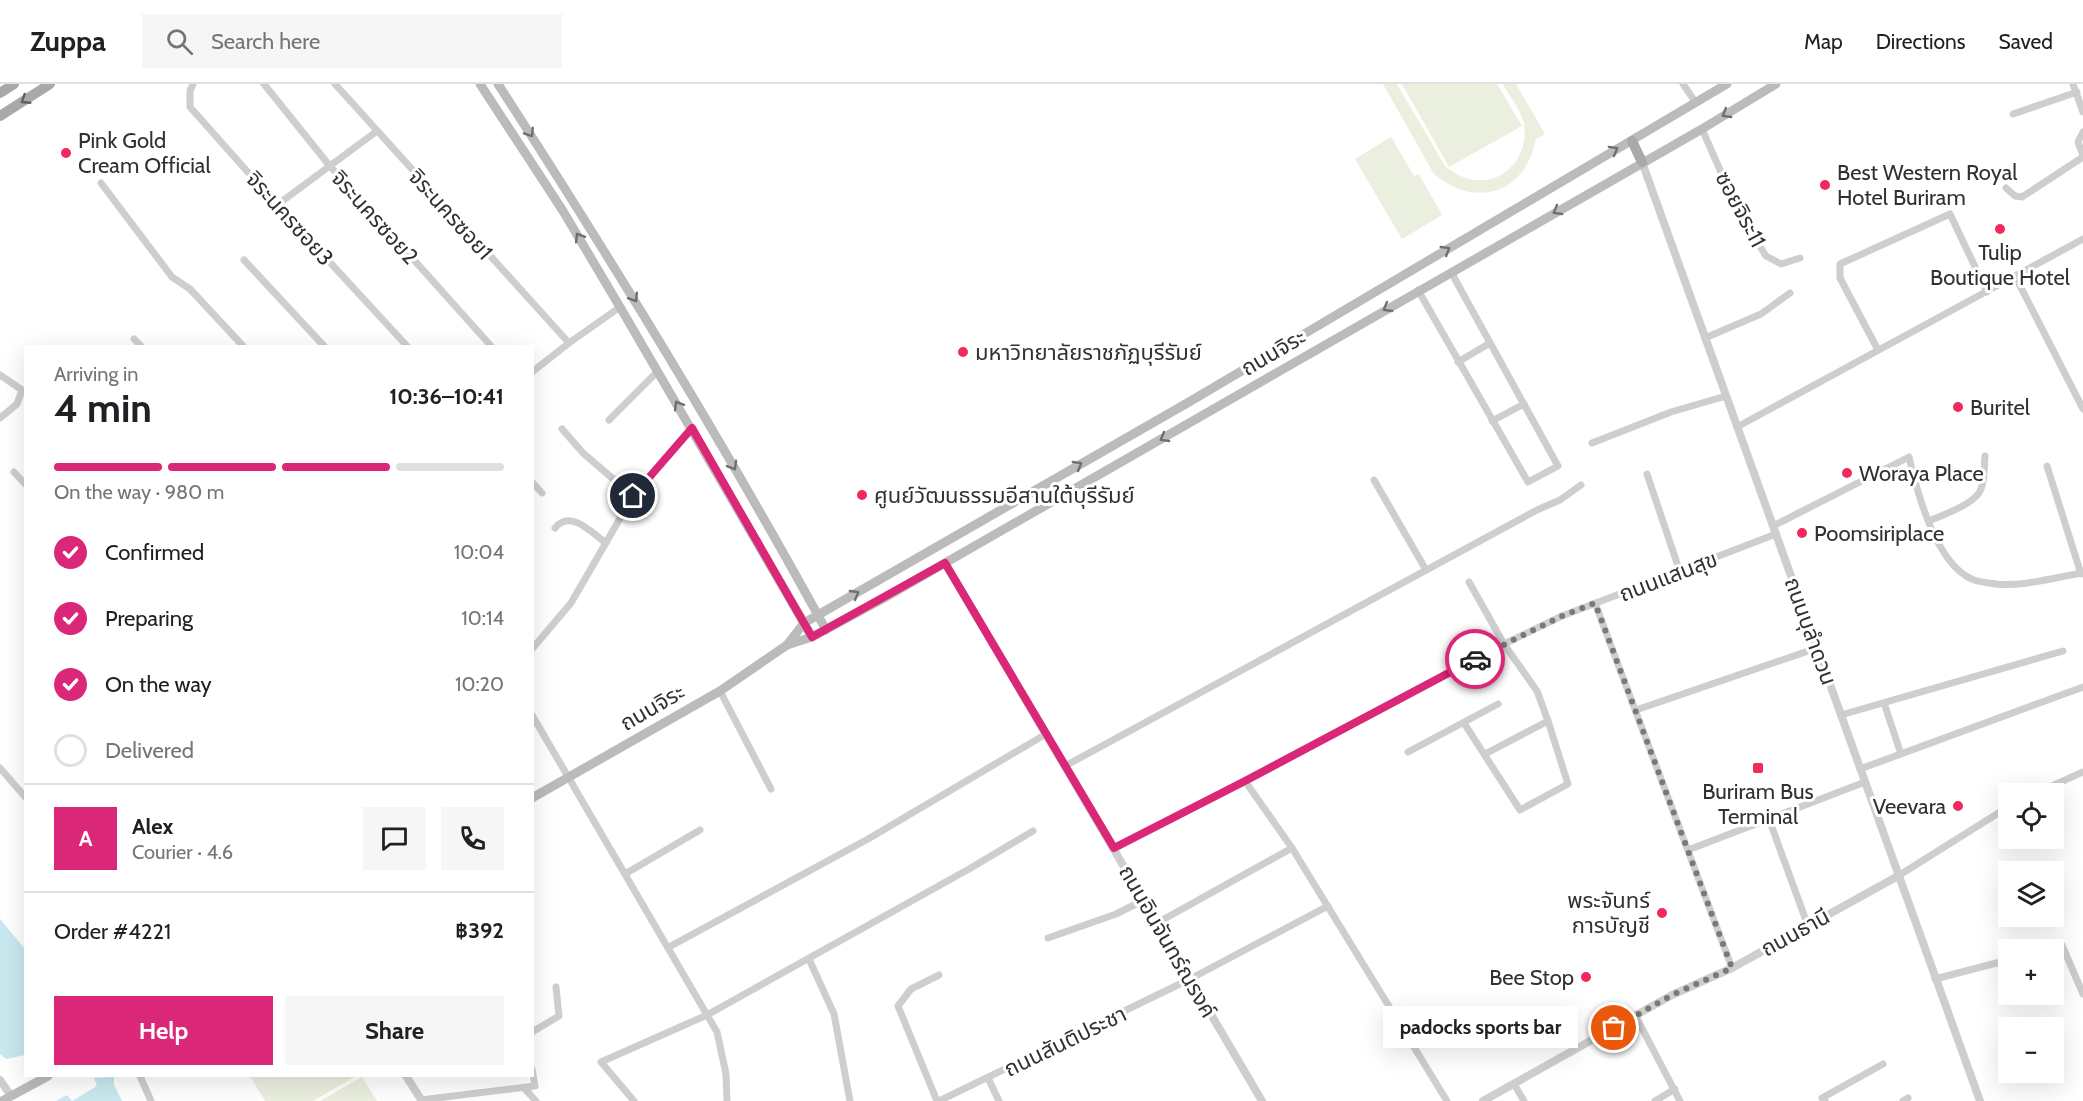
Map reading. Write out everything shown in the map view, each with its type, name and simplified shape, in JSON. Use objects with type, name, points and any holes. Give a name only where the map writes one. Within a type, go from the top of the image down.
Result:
[{"type":"main road","points":[[0,93],[14,84]]},
{"type":"main road","points":[[0,116],[50,84]]},
{"type":"main road","points":[[480,84],[562,211],[620,307],[812,637]]},
{"type":"main road","points":[[498,84],[579,208],[671,359],[826,630]]},
{"type":"main road","name":"ถนนจิระ","points":[[787,645],[804,623],[1189,402],[1727,84]]},
{"type":"main road","name":"ถนนจิระ","points":[[534,797],[720,691],[787,645],[826,630],[945,563],[1702,129],[1776,84]]},
{"type":"main road","points":[[1632,141],[1642,162]]},
{"type":"main road","points":[[1206,391],[1205,402],[1209,407],[1216,407]]},
{"type":"main road","points":[[1189,402],[1194,400],[1201,405],[1203,411],[1199,418]]},
{"type":"main road","points":[[2,1101],[46,1077]]},
{"type":"street","name":"จิระนครซอย3","points":[[193,84],[190,91],[190,107],[276,205],[406,345]]},
{"type":"street","name":"จิระนครซอย2","points":[[264,84],[329,165],[490,345]]},
{"type":"street","name":"จิระนครซอย1","points":[[335,84],[568,343]]},
{"type":"street","points":[[1683,84],[1696,103]]},
{"type":"street","points":[[2073,84],[2083,112]]},
{"type":"street","points":[[2013,114],[2077,92]]},
{"type":"street","name":"ซอยจิระ11","points":[[1702,129],[1738,211],[1766,256],[1781,264],[1800,258]]},
{"type":"street","points":[[276,205],[376,130]]},
{"type":"street","points":[[2006,188],[2015,196],[2022,196],[2083,156],[2078,142],[2083,132]]},
{"type":"street","name":"ถนนบุลำดวน","points":[[1642,162],[1980,1101]]},
{"type":"street","points":[[101,183],[172,277],[190,289],[242,345]]},
{"type":"street","points":[[1878,350],[1840,278],[1840,264],[1950,214],[1987,292]]},
{"type":"street","points":[[1737,427],[2083,239]]},
{"type":"street","points":[[244,260],[323,345]]},
{"type":"street","points":[[1418,290],[1528,482],[1558,466],[1451,272]]},
{"type":"street","points":[[2015,276],[2083,409]]},
{"type":"street","points":[[1705,338],[1761,314],[1790,293]]},
{"type":"street","points":[[534,370],[568,343],[620,307]]},
{"type":"street","points":[[134,339],[140,345]]},
{"type":"street","points":[[1458,362],[1490,343]]},
{"type":"street","points":[[609,420],[658,371]]},
{"type":"street","points":[[0,375],[22,390],[17,404],[0,418]]},
{"type":"street","points":[[1592,443],[1671,412],[1726,396]]},
{"type":"street","points":[[1492,421],[1524,404]]},
{"type":"street","points":[[534,647],[571,603],[633,496],[692,428]]},
{"type":"street","points":[[562,429],[583,453],[633,496]]},
{"type":"street","points":[[1985,456],[1982,488],[1978,495],[1971,501],[1929,521],[1939,546],[1953,565],[1972,579],[2006,584],[2082,573],[2047,466]]},
{"type":"street","name":"ถนนแสนสุข","points":[[1114,848],[1504,644],[1595,603],[1680,572],[1774,530],[1909,457],[1929,521]]},
{"type":"street","points":[[14,472],[24,483]]},
{"type":"street","points":[[1647,474],[1680,572]]},
{"type":"street","points":[[1374,480],[1426,570]]},
{"type":"street","points":[[534,484],[542,493]]},
{"type":"street","points":[[1065,766],[1537,510],[1560,500],[1581,485]]},
{"type":"street","points":[[555,528],[563,520],[568,519],[587,528],[606,543]]},
{"type":"street","name":"ถนนอินจันทร์ณรงค์","points":[[945,563],[1262,1101]]},
{"type":"street","points":[[1464,723],[1520,810],[1568,784],[1537,691],[1504,644],[1469,582]]},
{"type":"street","points":[[1595,603],[1732,968]]},
{"type":"street","points":[[1636,710],[1816,648]]},
{"type":"street","points":[[1841,715],[2063,651]]},
{"type":"street","points":[[1860,769],[2083,687]]},
{"type":"street","points":[[720,691],[771,789]]},
{"type":"street","points":[[1884,703],[1901,754]]},
{"type":"street","points":[[1408,752],[1498,704]]},
{"type":"street","points":[[534,718],[717,1032],[726,1074],[727,1101]]},
{"type":"street","points":[[1485,754],[1548,721]]},
{"type":"street","points":[[669,947],[868,839],[1046,734]]},
{"type":"street","points":[[0,768],[24,796]]},
{"type":"street","points":[[2057,783],[2083,771]]},
{"type":"street","points":[[1245,781],[1292,848],[1447,1101]]},
{"type":"street","points":[[1688,850],[1865,783]]},
{"type":"street","name":"ถนนธานี","points":[[1483,1101],[1635,1015],[1672,995],[1732,968],[1898,876],[1998,813]]},
{"type":"street","points":[[1769,819],[1808,926]]},
{"type":"street","points":[[625,874],[700,830]]},
{"type":"street","points":[[634,1101],[601,1062],[707,1016],[1033,831]]},
{"type":"street","points":[[1157,923],[1292,848]]},
{"type":"street","points":[[1048,938],[1116,914],[1144,900]]},
{"type":"street","name":"ถนนสันติประชา","points":[[938,1101],[1190,979],[1328,906]]},
{"type":"street","points":[[2064,950],[2083,994]]},
{"type":"street","points":[[809,958],[834,1014],[850,1101]]},
{"type":"street","points":[[1935,979],[1998,963]]},
{"type":"street","points":[[938,1101],[898,1006],[911,988],[939,975]]},
{"type":"street","points":[[534,1031],[559,1016],[556,987]]},
{"type":"street","points":[[1635,1015],[1680,1101]]},
{"type":"street","points":[[1825,1101],[1822,1098],[1883,1064]]},
{"type":"street","points":[[140,1077],[151,1101]]},
{"type":"street","points":[[407,1077],[422,1101],[535,1086],[533,1077]]},
{"type":"street","points":[[988,1078],[999,1101]]},
{"type":"street","points":[[0,1080],[11,1096]]},
{"type":"street","points":[[1514,1084],[1524,1101]]},
{"type":"street","points":[[524,1088],[536,1101]]},
{"type":"street","points":[[1655,1101],[1674,1089]]},
{"type":"green space","points":[[1383,84],[1397,84],[1445,166],[1466,178],[1486,180],[1505,172],[1513,165],[1523,146],[1525,135],[1523,119],[1503,84],[1516,84],[1545,134],[1536,139],[1530,158],[1521,173],[1510,183],[1497,190],[1482,193],[1466,191],[1450,185],[1434,174]]},
{"type":"green space","points":[[1402,84],[1497,84],[1522,126],[1449,167]]},
{"type":"green space","points":[[1391,137],[1414,176],[1419,174],[1442,215],[1402,239],[1355,159]]},
{"type":"green space","points":[[251,1077],[354,1077],[313,1101],[265,1101]]},
{"type":"green space","points":[[362,1077],[377,1101],[320,1101]]},
{"type":"water","points":[[0,919],[24,948],[24,1055],[6,1059],[0,1054]]},
{"type":"water","points":[[114,1077],[114,1085],[122,1101],[72,1101],[97,1086],[94,1078]]},
{"type":"water","points":[[67,1095],[72,1101],[56,1101]]},
{"type":"way so far","points":[[1475,659],[1562,616],[1595,603],[1636,710],[1732,968],[1672,995],[1614,1028]]},
{"type":"place","name":"Pink Gold Cream Official","points":[[66,153]]},
{"type":"place","name":"Best Western Royal Hotel Buriram","points":[[1825,185]]},
{"type":"place","name":"Tulip Boutique Hotel","points":[[2000,229]]},
{"type":"place","name":"มหาวิทยาลัยราชภัฏบุรีรัมย์","points":[[963,352]]},
{"type":"place","name":"Buritel","points":[[1958,407]]},
{"type":"place","name":"Woraya Place","points":[[1847,473]]},
{"type":"place","name":"ศูนย์วัฒนธรรมอีสานใต้บุรีรัมย์","points":[[862,495]]},
{"type":"place","name":"Poomsiriplace","points":[[1802,533]]},
{"type":"place","name":"Buriram Bus Terminal","points":[[1758,768]]},
{"type":"place","name":"Veevara","points":[[1958,806]]},
{"type":"place","name":"พระจันทร์ การบัญชี","points":[[1662,913]]},
{"type":"place","name":"Bee Stop","points":[[1586,977]]},
{"type":"place","name":"padocks sports bar","points":[[1614,1028]]},
{"type":"route","points":[[633,496],[692,428],[812,637],[945,563],[1114,848],[1475,659]]}]
